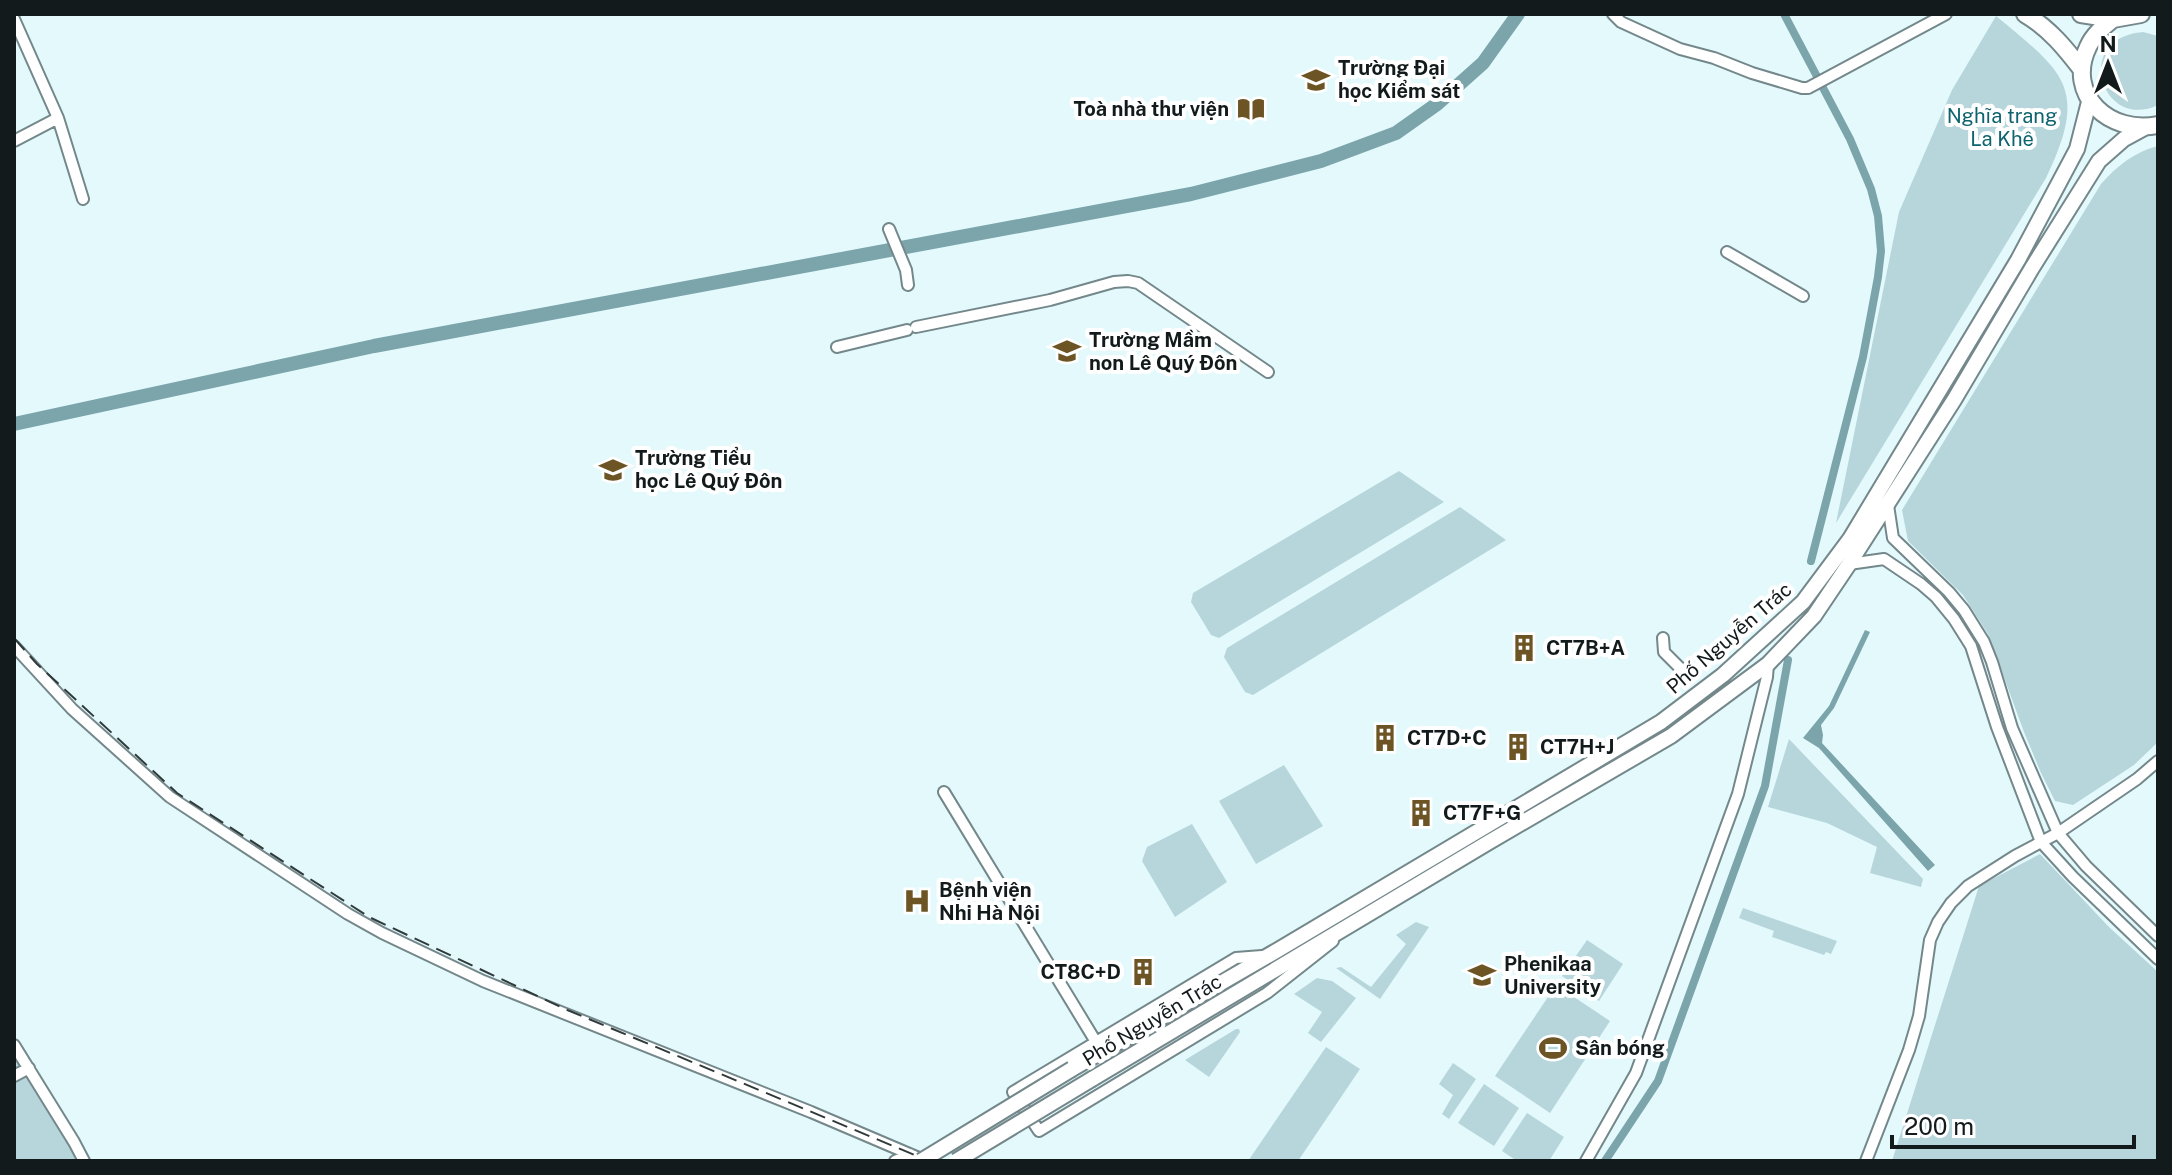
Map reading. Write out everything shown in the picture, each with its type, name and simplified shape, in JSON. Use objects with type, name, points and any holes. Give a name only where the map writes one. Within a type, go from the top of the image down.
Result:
[{"type":"main road","points":[[2025,14],[2066,48],[2082,70]]},
{"type":"main road","points":[[2081,14],[2113,19],[2148,15]]},
{"type":"main road","points":[[2113,19],[2093,37],[2087,47],[2082,70],[2086,90],[2096,108],[2113,121],[2134,127],[2152,126]]},
{"type":"main road","name":"Phố Nguyễn Trác","points":[[956,1161],[1370,913],[1459,851],[1661,722],[1723,675],[1803,602],[1850,539],[2018,260],[2077,149],[2090,98]]},
{"type":"main road","name":"Phố Nguyễn Trác","points":[[919,1159],[1267,956],[1671,736],[1768,664],[1814,616],[1888,505],[2099,161],[2124,139],[2152,126]]},
{"type":"main road","points":[[2018,260],[2032,268]]},
{"type":"street","points":[[1613,14],[1621,22],[1680,49],[1808,88],[1946,14]]},
{"type":"street","points":[[14,19],[58,118],[83,199]]},
{"type":"street","points":[[14,141],[58,118]]},
{"type":"street","points":[[889,229],[903,260],[908,285]]},
{"type":"street","points":[[1727,252],[1803,296]]},
{"type":"street","points":[[837,347],[1128,281],[1138,283],[1268,372]]},
{"type":"street","points":[[1888,505],[1893,538],[1949,592],[1984,642],[2012,728],[2058,833],[2086,866],[2158,936]]},
{"type":"street","points":[[1849,564],[1884,559],[1921,584],[1954,619],[1975,656],[1997,727],[2041,842],[2158,959]]},
{"type":"street","points":[[1663,638],[1664,652],[1687,675]]},
{"type":"street","points":[[14,646],[72,709],[170,797],[348,914],[483,981],[919,1159]]},
{"type":"street","points":[[1586,1161],[1636,1073],[1658,1014],[1738,794],[1768,664]]},
{"type":"street","points":[[1866,1161],[1919,1016],[1930,940],[1951,903],[1968,886],[2058,833],[2158,761]]},
{"type":"street","points":[[944,792],[1096,1042]]},
{"type":"street","name":"Phố Nguyễn Trác","points":[[1267,956],[1236,958],[1013,1092],[1039,1131],[1267,993],[1370,913]]},
{"type":"street","points":[[14,1045],[84,1161]]},
{"type":"street","points":[[14,1076],[29,1068]]},
{"type":"street","points":[[1041,1075],[1068,1113]]},
{"type":"street","points":[[895,1161],[919,1159]]},
{"type":"green space","name":"Nghĩa trang La Khê","points":[[1996,16],[2039,53],[2063,85],[2067,102],[2066,123],[2059,148],[2046,178],[1836,523],[1899,212],[1952,90]]},
{"type":"green space","points":[[2143,32],[2158,36],[2158,105],[2138,110],[2122,106],[2110,95],[2102,81],[2101,65],[2107,50],[2121,38]]},
{"type":"green space","points":[[2158,146],[2158,742],[2134,765],[2073,805],[2055,801],[2024,732],[1988,634],[1963,595],[1908,541],[1902,510],[2101,184],[2126,160]]},
{"type":"green space","points":[[1399,471],[1444,502],[1219,638],[1211,635],[1191,602],[1193,593]]},
{"type":"green space","points":[[1460,507],[1506,540],[1253,695],[1245,692],[1224,657],[1227,648]]},
{"type":"green space","points":[[1789,739],[1923,879],[1921,887],[1870,873],[1877,847],[1827,823],[1768,807]]},
{"type":"green space","points":[[1284,765],[1323,826],[1256,864],[1219,801]]},
{"type":"green space","points":[[1192,824],[1227,882],[1175,917],[1142,861],[1147,847]]},
{"type":"green space","points":[[2040,854],[2109,927],[2158,972],[2158,1161],[1892,1161],[1979,886]]},
{"type":"green space","points":[[1743,908],[1837,941],[1831,954],[1826,952],[1824,955],[1772,937],[1774,931],[1739,918]]},
{"type":"green space","points":[[1416,922],[1429,927],[1380,999],[1336,968],[1341,967],[1371,987],[1406,944],[1396,935]]},
{"type":"green space","points":[[1587,940],[1623,964],[1599,1001],[1562,976]]},
{"type":"green space","points":[[1317,978],[1332,981],[1356,998],[1321,1042],[1308,1033],[1322,1012],[1294,994]]},
{"type":"green space","name":"Sân bóng","points":[[1556,985],[1610,1021],[1550,1113],[1495,1076]]},
{"type":"green space","points":[[1236,1029],[1240,1032],[1209,1077],[1185,1060]]},
{"type":"green space","points":[[1326,1047],[1360,1069],[1298,1161],[1248,1161]]},
{"type":"green space","points":[[14,1057],[70,1147],[78,1161],[14,1161]]},
{"type":"green space","points":[[1453,1063],[1476,1079],[1449,1119],[1442,1114],[1453,1095],[1439,1084]]},
{"type":"green space","points":[[1484,1084],[1519,1108],[1494,1146],[1458,1123]]},
{"type":"green space","points":[[1527,1113],[1564,1137],[1549,1161],[1517,1161],[1502,1151]]},
{"type":"shaded area","points":[[1865,630],[1870,632],[1834,708],[1821,725],[1822,743],[1935,865],[1928,871],[1819,748],[1803,738],[1829,706]]},
{"type":"waterway","points":[[14,424],[374,346],[1191,194],[1321,161],[1396,133],[1437,104],[1483,63],[1518,14]]},
{"type":"waterway","points":[[1784,14],[1850,139],[1871,189],[1878,216],[1881,251],[1863,357],[1811,561]]},
{"type":"waterway","points":[[1605,1161],[1658,1081],[1765,786],[1788,660]]},
{"type":"railway","points":[[14,638],[37,664],[177,793],[369,917],[565,1009],[929,1161]]},
{"type":"place","name":"Trường Đại học Kiểm sát","points":[[1316,80]]},
{"type":"place","name":"Toà nhà thư viện","points":[[1251,109]]},
{"type":"place","name":"Trường Mầm non Lê Quý Đôn","points":[[1067,351]]},
{"type":"place","name":"Trường Tiểu học Lê Quý Đôn","points":[[613,470]]},
{"type":"place","name":"CT7B+A","points":[[1524,648]]},
{"type":"place","name":"CT7D+C","points":[[1385,738]]},
{"type":"place","name":"CT7H+J","points":[[1518,747]]},
{"type":"place","name":"CT7F+G","points":[[1421,813]]},
{"type":"place","name":"Bệnh viện Nhi Hà Nội","points":[[917,901]]},
{"type":"place","name":"CT8C+D","points":[[1143,972]]},
{"type":"place","name":"Phenikaa University","points":[[1482,975]]},
{"type":"place","name":"Sân bóng","points":[[1553,1048]]}]
